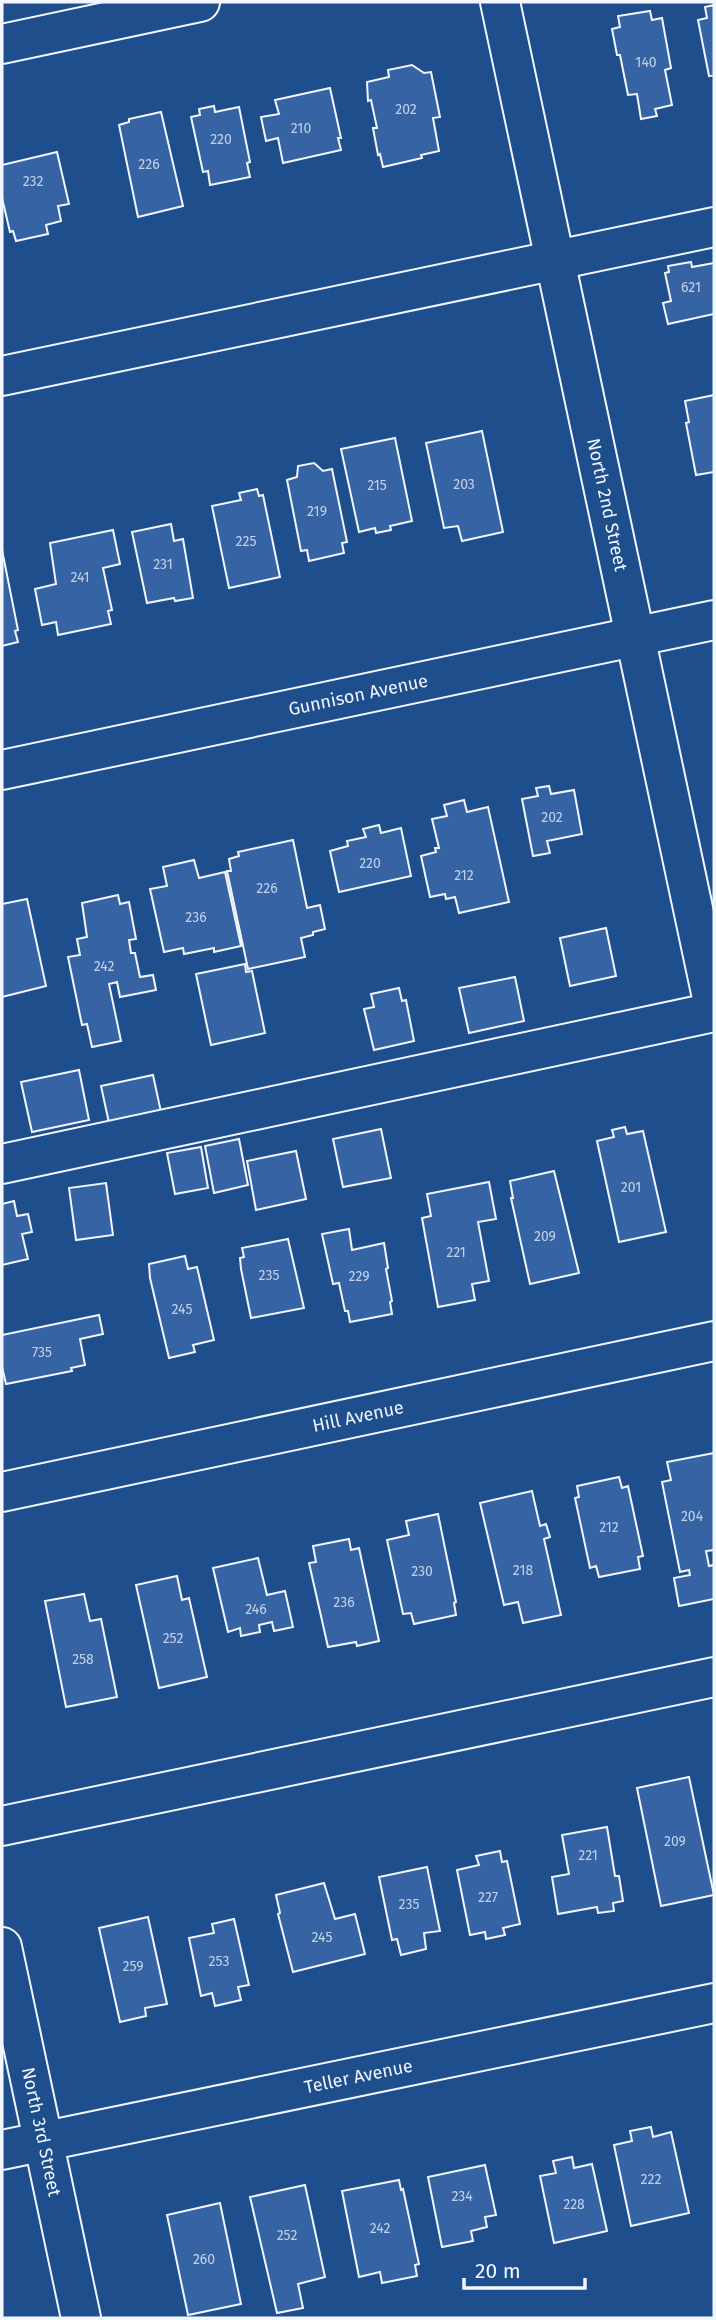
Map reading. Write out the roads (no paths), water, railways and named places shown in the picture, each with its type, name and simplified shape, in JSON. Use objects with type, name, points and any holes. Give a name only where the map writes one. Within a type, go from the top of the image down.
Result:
[{"type":"street","points":[[2,44],[200,2]]},
{"type":"street","name":"North 2nd Street","points":[[500,2],[714,1010]]},
{"type":"street","points":[[2,376],[714,227]]},
{"type":"street","name":"Gunnison Avenue","points":[[2,770],[714,620]]},
{"type":"street","points":[[2,1164],[714,1010]]},
{"type":"street","name":"Hill Avenue","points":[[2,1492],[714,1340]]},
{"type":"street","points":[[2,1826],[714,1677]]},
{"type":"street","name":"North 3rd Street","points":[[2,1947],[81,2318]]},
{"type":"street","name":"Teller Avenue","points":[[2,2150],[714,2003]]}]
